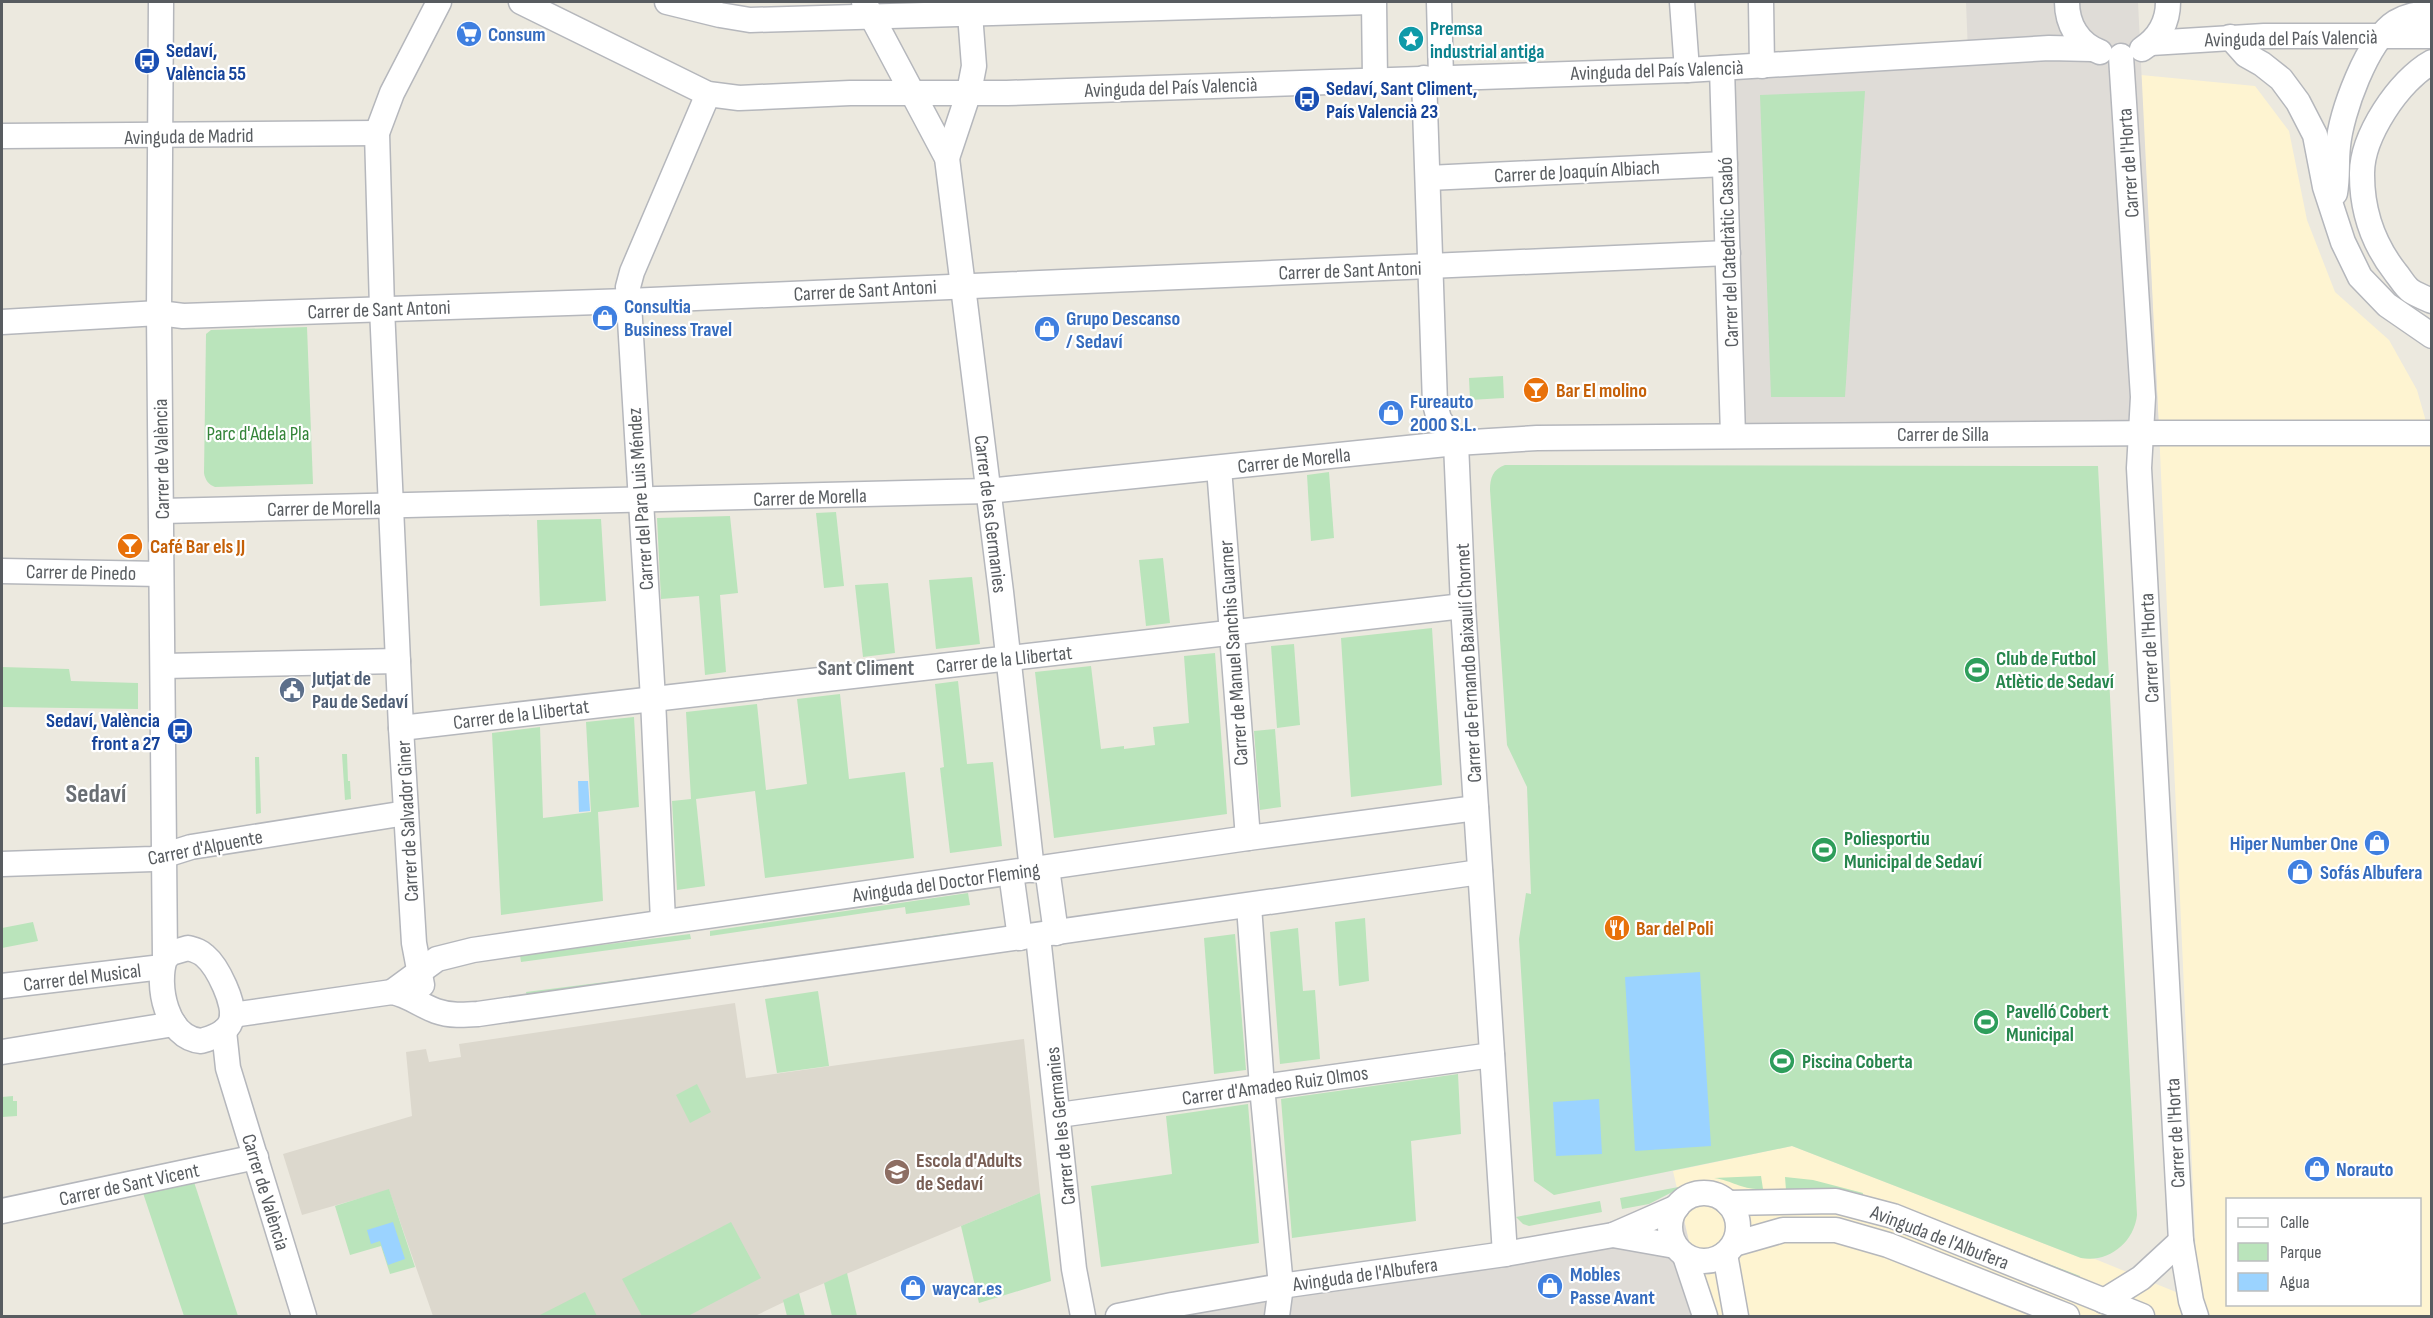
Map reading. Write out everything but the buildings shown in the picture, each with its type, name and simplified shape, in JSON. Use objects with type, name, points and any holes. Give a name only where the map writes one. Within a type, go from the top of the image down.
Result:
[{"type":"street","name":"Carrer de València","points":[[161,2],[159,313],[164,666],[163,963]]},
{"type":"street","name":"Carrer de Salvador Giner","points":[[420,971],[414,943],[401,728],[382,308],[377,133],[392,93],[439,2]]},
{"type":"street","name":"Avinguda del País Valencià","points":[[521,2],[708,94],[738,98],[1687,70],[2049,48],[2092,49],[2106,55],[2121,56]]},
{"type":"street","points":[[667,2],[750,20],[867,9],[970,14],[1372,2],[1375,79]]},
{"type":"street","points":[[1440,2],[1432,78],[1428,178],[1435,404],[1439,419],[1456,443]]},
{"type":"street","points":[[1682,2],[1687,70]]},
{"type":"street","points":[[1761,2],[1762,66]]},
{"type":"street","points":[[2067,2],[2069,22],[2078,38],[2092,49]]},
{"type":"street","points":[[2121,56],[2137,52],[2151,43],[2160,32],[2166,19],[2168,2]]},
{"type":"street","points":[[867,9],[947,158]]},
{"type":"street","points":[[2333,207],[2338,145],[2349,97],[2380,36],[2394,23],[2413,14],[2432,13]]},
{"type":"street","points":[[947,158],[969,92],[974,66],[970,14]]},
{"type":"street","name":"Avinguda del País Valencià","points":[[2151,43],[2230,37],[2432,36]]},
{"type":"street","points":[[2230,37],[2246,56],[2262,64],[2281,79],[2298,102],[2315,135],[2325,187],[2343,242],[2360,277],[2386,305],[2432,336]]},
{"type":"street","name":"Carrer de l'Horta","points":[[2121,56],[2143,397],[2139,468],[2181,1240],[2191,1301],[2196,1317]]},
{"type":"street","points":[[2432,62],[2421,68],[2390,100],[2370,135],[2361,173],[2367,215],[2381,254],[2409,290],[2432,301]]},
{"type":"street","name":"Carrer del Catedràtic Casabó","points":[[1722,68],[1733,435]]},
{"type":"street","name":"Carrer del Pare Luis Méndez","points":[[663,921],[653,699],[628,301],[629,280],[708,94]]},
{"type":"street","name":"Avinguda de Madrid","points":[[2,136],[377,133]]},
{"type":"street","name":"Carrer de les Germanies","points":[[947,158],[1009,659],[1074,1269],[1083,1317]]},
{"type":"street","name":"Carrer de Joaquín Albiach","points":[[1428,178],[1725,164]]},
{"type":"street","name":"Carrer de Sant Antoni","points":[[2,322],[159,313],[183,316],[628,301],[1728,253]]},
{"type":"street","name":"Carrer de Silla","points":[[1456,443],[1537,438],[1733,435],[2432,433]]},
{"type":"street","name":"Carrer de Morella","points":[[162,511],[988,491],[1456,443]]},
{"type":"street","name":"Carrer de Fernando Baixaulí Chornet","points":[[1456,443],[1463,606],[1505,1254]]},
{"type":"street","name":"Carrer de Manuel Sanchis Guarner","points":[[1219,468],[1248,838]]},
{"type":"street","name":"Carrer de Pinedo","points":[[2,571],[161,574]]},
{"type":"street","name":"Carrer de la Llibertat","points":[[401,728],[1463,606]]},
{"type":"street","points":[[164,666],[398,660]]},
{"type":"street","name":"Avinguda del Doctor Fleming","points":[[392,992],[447,955],[663,921],[1476,808]]},
{"type":"street","name":"Carrer d'Alpuente","points":[[2,864],[145,860],[164,857],[191,847],[406,813]]},
{"type":"street","name":"Carrer de les Germanies","points":[[1030,870],[1038,936]]},
{"type":"street","name":"Avinguda del Doctor Fleming","points":[[228,1023],[392,992],[437,1011],[456,1015],[478,1014],[1480,872]]},
{"type":"street","points":[[1249,906],[1262,1087],[1281,1286],[1277,1317]]},
{"type":"street","points":[[164,916],[173,932],[188,948]]},
{"type":"street","points":[[188,948],[196,950],[210,960],[229,996],[228,1023],[201,1041],[188,1037],[174,1024],[163,994],[163,963],[171,953],[188,948]]},
{"type":"street","name":"Carrer del Musical","points":[[2,986],[163,963]]},
{"type":"street","points":[[420,971],[424,990],[437,1011]]},
{"type":"street","name":"Carrer de València","points":[[228,1023],[228,1068]]},
{"type":"street","points":[[2,1052],[174,1024]]},
{"type":"street","name":"Carrer de València","points":[[201,1041],[219,1055],[228,1068],[304,1317]]},
{"type":"street","name":"Carrer d'Amadeo Ruiz Olmos","points":[[1059,1115],[1492,1055]]},
{"type":"street","name":"Carrer de Sant Vicent","points":[[2,1211],[256,1156]]},
{"type":"street","points":[[1680,1251],[1695,1260],[1706,1261],[1729,1249],[1738,1234],[1738,1223],[1728,1203],[1708,1193],[1696,1194],[1677,1207],[1670,1226],[1671,1236],[1680,1251],[1705,1317]]},
{"type":"street","name":"Avinguda de l'Albufera","points":[[1728,1203],[1836,1201],[1893,1216],[2142,1317]]},
{"type":"street","name":"Avinguda de l'Albufera","points":[[1118,1317],[1281,1286],[1505,1254],[1613,1235],[1677,1207]]},
{"type":"street","name":"Avinguda de l'Albufera","points":[[1729,1249],[1783,1230],[1836,1230],[1888,1245],[2067,1317]]},
{"type":"street","name":"Avinguda de l'Albufera","points":[[1613,1235],[1680,1251]]},
{"type":"street","points":[[2104,1301],[2141,1278],[2181,1240]]},
{"type":"street","points":[[1729,1249],[1736,1317]]},
{"type":"shaded area","points":[[1966,2],[2138,2],[2159,430],[1733,436],[1722,68],[1968,53]]},
{"type":"shaded area","points":[[2141,75],[2255,86],[2289,131],[2307,220],[2335,292],[2389,340],[2417,390],[2431,439],[2431,1316],[1706,1316],[1673,1171],[1792,1146],[2081,1258],[2095,1259],[2198,1301]]},
{"type":"shaded area","points":[[735,1003],[746,1078],[1024,1039],[1040,1193],[784,1300],[755,1316],[433,1316],[389,1190],[302,1215],[283,1154],[412,1116],[406,1052],[426,1049],[429,1062],[461,1057],[459,1044]]},
{"type":"shaded area","points":[[1683,1216],[1706,1316],[1150,1316]]},
{"type":"green space","points":[[1865,91],[1845,397],[1771,397],[1760,95]]},
{"type":"green space","name":"Parc d'Adela Pla","points":[[307,327],[313,484],[215,487],[211,485],[204,473],[206,334],[211,330]]},
{"type":"green space","points":[[1503,376],[1504,398],[1470,400],[1469,378]]},
{"type":"green space","name":"Poliesportiu Municipal de Sedaví","points":[[1505,465],[2098,466],[2137,1215],[2131,1234],[2118,1249],[2101,1257],[2081,1258],[1792,1146],[1554,1195],[1534,1181],[1519,939],[1526,893],[1531,894],[1527,787],[1507,745],[1490,490],[1493,475]]},
{"type":"green space","points":[[1329,472],[1334,538],[1311,541],[1307,475]]},
{"type":"green space","points":[[836,512],[844,586],[824,588],[816,513]]},
{"type":"green space","points":[[730,516],[738,593],[720,595],[726,672],[705,675],[699,596],[661,599],[657,518]]},
{"type":"green space","points":[[601,519],[606,601],[540,606],[537,520]]},
{"type":"green space","points":[[1163,558],[1170,623],[1146,626],[1139,560]]},
{"type":"green space","points":[[972,577],[980,644],[936,649],[929,580]]},
{"type":"green space","points":[[888,583],[895,653],[863,657],[855,585]]},
{"type":"green space","points":[[1432,628],[1442,785],[1351,797],[1341,638]]},
{"type":"green space","points":[[1294,644],[1300,725],[1277,728],[1271,646]]},
{"type":"green space","points":[[1215,653],[1227,814],[1054,838],[1035,672],[1091,666],[1101,749],[1124,746],[1124,749],[1155,745],[1153,727],[1189,723],[1184,656]]},
{"type":"green space","points":[[2,667],[69,669],[71,681],[138,683],[138,709],[2,707]]},
{"type":"green space","points":[[958,681],[967,764],[993,762],[1002,846],[950,853],[940,768],[944,767],[935,684]]},
{"type":"green space","points":[[840,694],[849,779],[905,772],[914,858],[765,878],[755,791],[696,799],[705,886],[677,890],[672,801],[691,799],[686,712],[757,704],[766,790],[807,784],[797,699]]},
{"type":"green space","points":[[634,717],[639,807],[598,812],[603,901],[501,915],[492,733],[540,727],[543,818],[591,812],[586,722]]},
{"type":"green space","points":[[1275,729],[1281,807],[1260,810],[1254,731]]},
{"type":"green space","points":[[342,754],[347,754],[348,781],[350,781],[351,799],[345,800]]},
{"type":"green space","points":[[255,757],[259,757],[261,813],[256,814]]},
{"type":"green space","points":[[968,893],[970,905],[906,914],[905,907],[710,936],[710,931]]},
{"type":"green space","points":[[1365,918],[1369,981],[1339,986],[1335,922]]},
{"type":"green space","points":[[33,922],[38,941],[2,948],[2,928]]},
{"type":"green space","points":[[1298,928],[1303,991],[1315,990],[1320,1059],[1280,1064],[1270,932]]},
{"type":"green space","points":[[973,930],[974,934],[715,973],[714,968]]},
{"type":"green space","points":[[690,934],[691,939],[521,962],[520,955]]},
{"type":"green space","points":[[1235,934],[1246,1070],[1214,1074],[1204,938]]},
{"type":"green space","points":[[693,971],[694,975],[527,996],[526,992]]},
{"type":"green space","points":[[818,991],[829,1066],[777,1073],[765,999]]},
{"type":"green space","points":[[1458,1074],[1461,1134],[1411,1141],[1416,1221],[1292,1238],[1281,1099]]},
{"type":"green space","points":[[697,1084],[711,1112],[690,1123],[676,1095]]},
{"type":"green space","points":[[13,1096],[13,1101],[17,1101],[17,1116],[2,1117],[2,1097]]},
{"type":"green space","points":[[1248,1104],[1259,1243],[1101,1267],[1091,1186],[1172,1174],[1166,1116]]},
{"type":"green space","points":[[1761,1176],[1763,1189],[1743,1187],[1714,1178]]},
{"type":"green space","points":[[1785,1177],[1813,1180],[1863,1193],[1862,1198],[1810,1189],[1786,1190]]},
{"type":"green space","points":[[194,1182],[238,1316],[184,1316],[143,1193]]},
{"type":"green space","points":[[1684,1186],[1649,1204],[1622,1209],[1620,1198]]},
{"type":"green space","points":[[389,1189],[415,1267],[390,1274],[381,1246],[350,1255],[335,1206]]},
{"type":"green space","points":[[1040,1193],[1051,1281],[979,1303],[961,1226]]},
{"type":"green space","points":[[1884,1200],[2080,1276],[2078,1281],[1882,1205]]},
{"type":"green space","points":[[1600,1201],[1602,1212],[1529,1226],[1516,1217]]},
{"type":"green space","points":[[731,1222],[761,1278],[688,1316],[642,1316],[622,1279]]},
{"type":"green space","points":[[847,1273],[857,1316],[832,1316],[824,1283]]},
{"type":"green space","points":[[585,1292],[597,1316],[538,1316]]},
{"type":"green space","points":[[799,1293],[805,1316],[787,1316],[783,1300]]},
{"type":"water","points":[[578,781],[588,781],[590,811],[579,812]]},
{"type":"water","points":[[1700,972],[1711,1146],[1635,1151],[1625,977]]},
{"type":"water","points":[[1599,1099],[1602,1154],[1556,1156],[1553,1102]]},
{"type":"water","points":[[393,1222],[405,1259],[388,1265],[380,1241],[371,1244],[367,1230]]},
{"type":"place","name":"Consum","points":[[469,34]]},
{"type":"place","name":"Premsa industrial antiga","points":[[1411,39]]},
{"type":"place","name":"Sedaví, València 55","points":[[147,61]]},
{"type":"place","name":"Sedaví, Sant Climent, País Valencià 23","points":[[1307,99]]},
{"type":"place","name":"Consultia Business Travel","points":[[605,318]]},
{"type":"place","name":"Grupo Descanso / Sedaví","points":[[1047,329]]},
{"type":"place","name":"Bar El molino","points":[[1536,390]]},
{"type":"place","name":"Fureauto 2000 S.L.","points":[[1391,413]]},
{"type":"place","name":"Café Bar els JJ","points":[[130,546]]},
{"type":"place","name":"Club de Futbol Atlètic de Sedaví","points":[[1977,670]]},
{"type":"place","name":"Jutjat de Pau de Sedaví","points":[[292,690]]},
{"type":"place","name":"Sedaví, València front a 27","points":[[180,731]]},
{"type":"place","name":"Hiper Number One","points":[[2377,843]]},
{"type":"place","name":"Poliesportiu Municipal de Sedaví","points":[[1824,850]]},
{"type":"place","name":"Sofás Albufera","points":[[2300,872]]},
{"type":"place","name":"Bar del Poli","points":[[1617,928]]},
{"type":"place","name":"Pavelló Cobert Municipal","points":[[1986,1022]]},
{"type":"place","name":"Piscina Coberta","points":[[1782,1061]]},
{"type":"place","name":"Norauto","points":[[2317,1169]]},
{"type":"place","name":"Escola d'Adults de Sedaví","points":[[897,1172]]},
{"type":"place","name":"Mobles Passe Avant","points":[[1550,1286]]},
{"type":"place","name":"waycar.es","points":[[913,1288]]},
{"type":"district","name":"Sant Climent","points":[[866,668]]},
{"type":"district","name":"Sedaví","points":[[96,793]]}]
